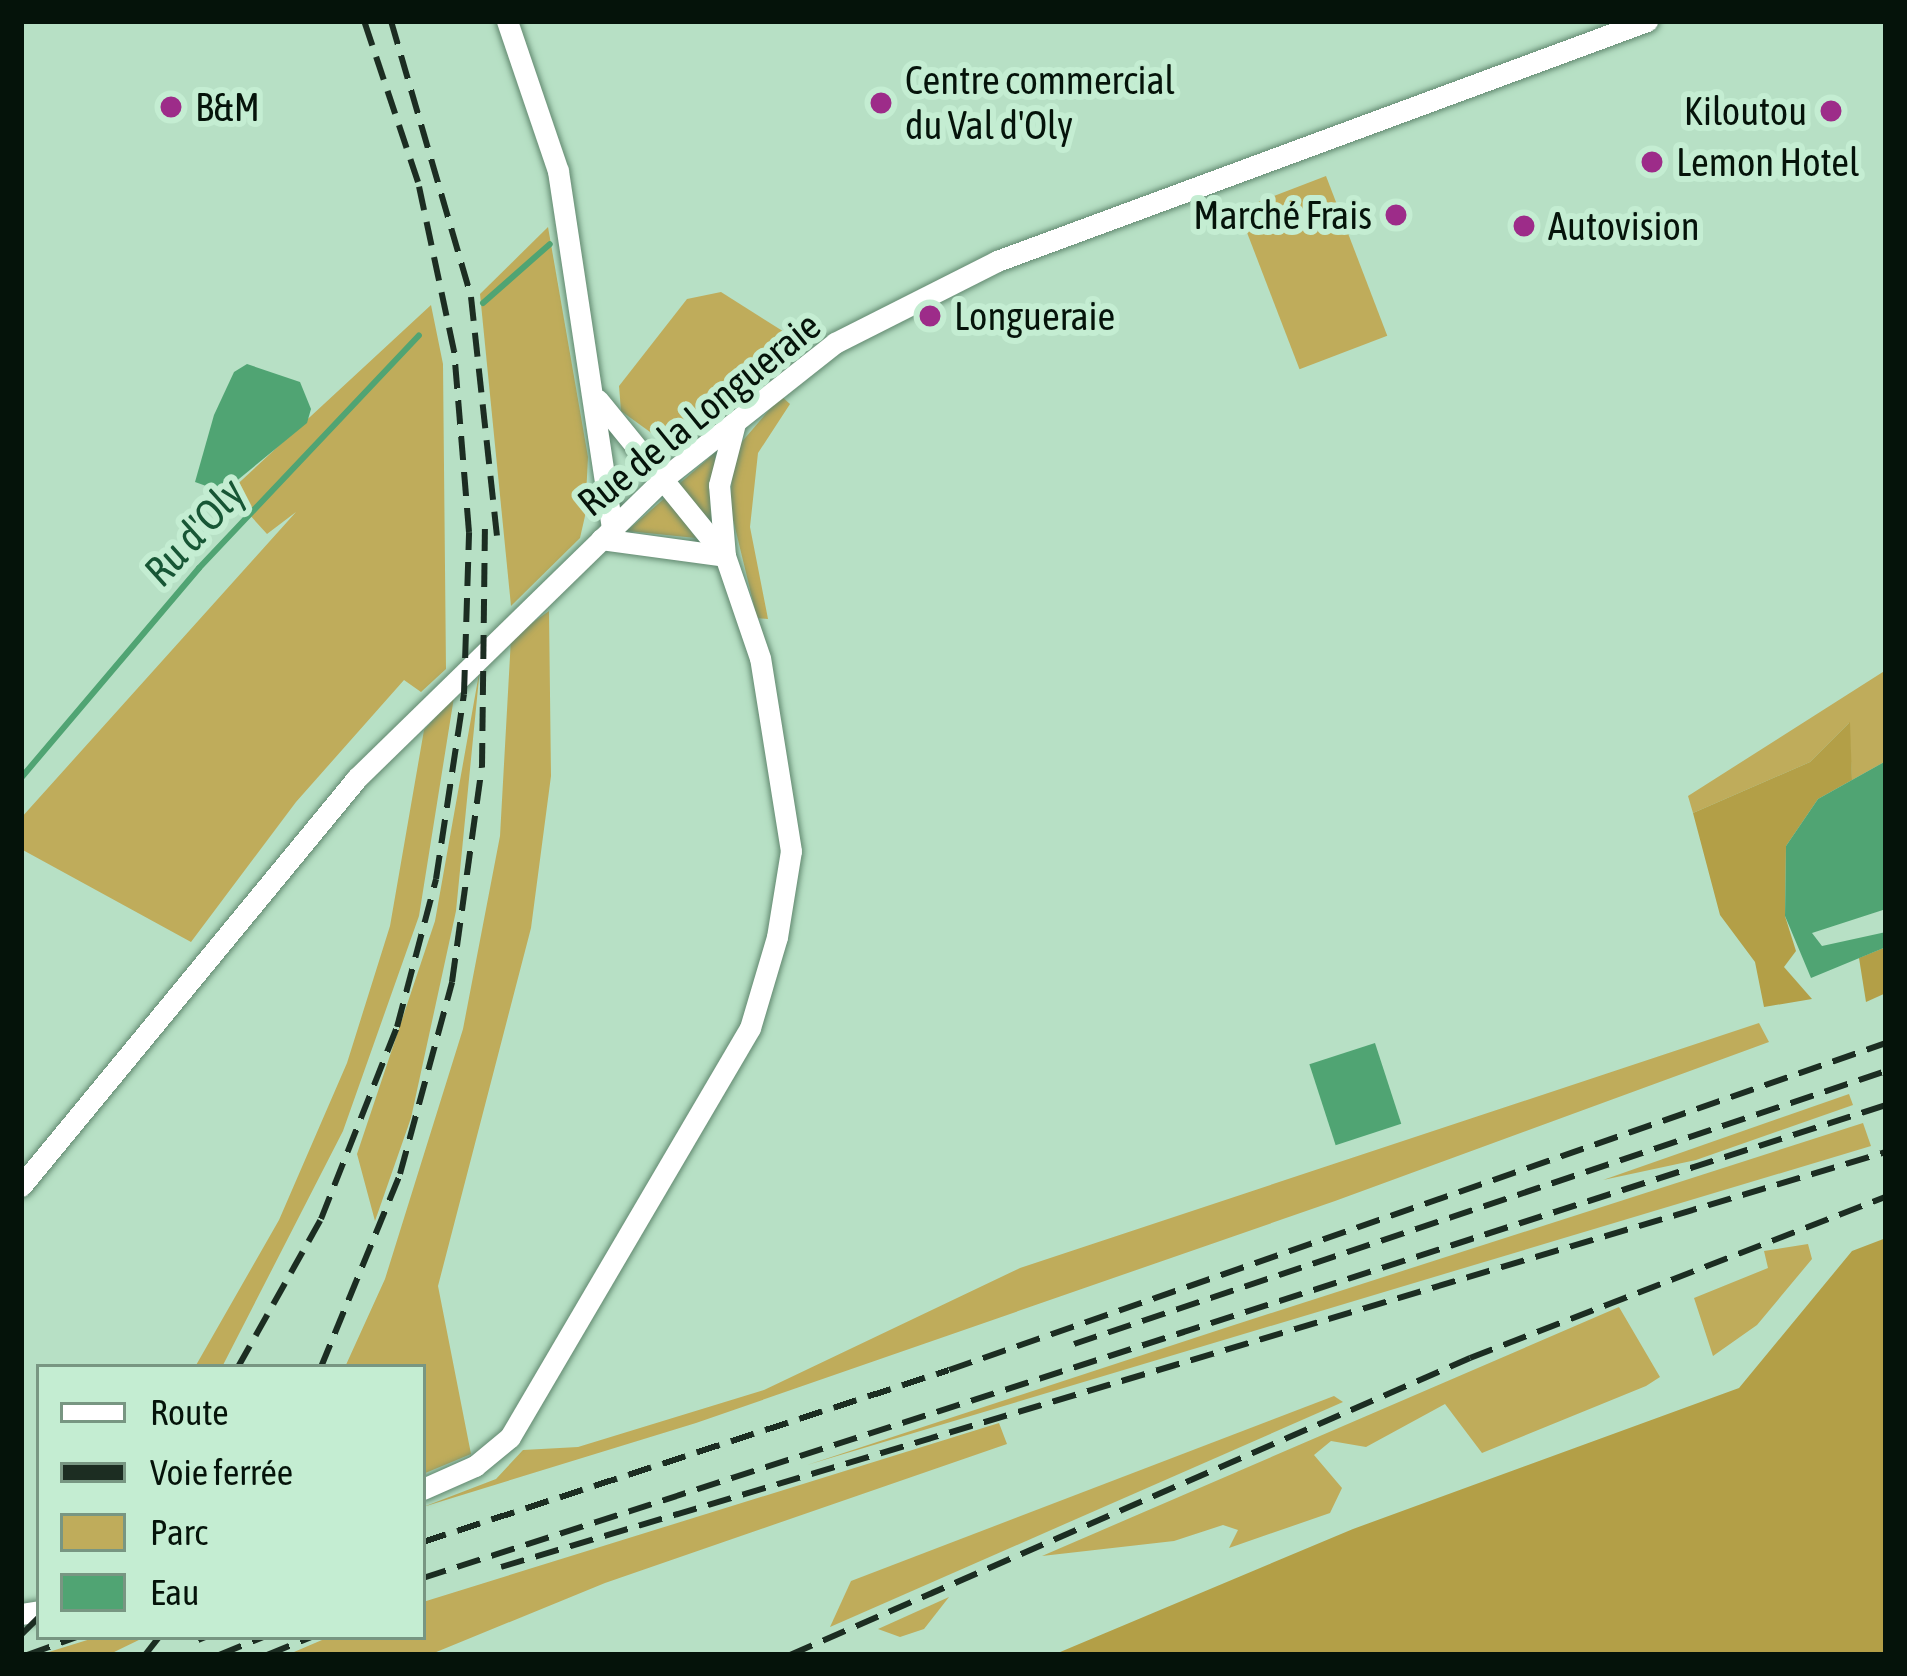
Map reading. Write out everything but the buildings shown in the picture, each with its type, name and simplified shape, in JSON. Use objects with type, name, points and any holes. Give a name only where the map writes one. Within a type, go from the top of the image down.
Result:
[{"type":"street","points":[[507,21],[558,171],[597,399],[606,534],[725,556]]},
{"type":"street","name":"Rue de la Longueraie","points":[[21,1186],[357,778],[664,478],[835,343],[997,261],[1647,21]]},
{"type":"street","points":[[597,399],[725,556]]},
{"type":"street","points":[[426,1488],[475,1466],[510,1437],[750,1028],[791,850],[760,658],[725,556],[719,485],[734,423]]},
{"type":"green space","points":[[1326,176],[1387,336],[1300,369],[1238,210]]},
{"type":"green space","points":[[548,227],[588,457],[585,516],[580,538],[511,606],[480,294]]},
{"type":"green space","points":[[721,292],[789,335],[798,356],[673,439],[657,437],[621,411],[619,386],[687,299]]},
{"type":"green space","points":[[431,305],[443,364],[446,669],[421,692],[404,680],[296,802],[191,942],[21,849],[21,818],[296,512],[267,534],[229,492]]},
{"type":"green space","points":[[781,396],[790,404],[758,453],[750,527],[768,619],[757,618],[730,507],[740,444]]},
{"type":"green space","points":[[716,452],[710,496],[711,523],[679,484]]},
{"type":"green space","points":[[666,497],[696,538],[627,531]]},
{"type":"green space","points":[[549,611],[551,776],[531,928],[438,1286],[471,1454],[426,1473],[426,1364],[346,1364],[385,1279],[463,1029],[500,836],[511,638]]},
{"type":"green space","points":[[480,668],[456,911],[411,1118],[375,1221],[357,1154],[435,921]]},
{"type":"green space","points":[[1886,670],[1886,761],[1852,780],[1849,723],[1810,762],[1693,813],[1688,796]]},
{"type":"green space","points":[[454,697],[419,916],[343,1131],[224,1364],[197,1364],[279,1220],[347,1063],[390,926],[424,730]]},
{"type":"green space","points":[[1759,1023],[1769,1042],[1335,1201],[696,1423],[426,1506],[496,1479],[523,1450],[578,1447],[764,1390],[1020,1268]]},
{"type":"green space","points":[[1849,1094],[1853,1105],[1696,1160],[1603,1180]]},
{"type":"green space","points":[[1863,1123],[1871,1146],[807,1465],[1231,1326]]},
{"type":"green space","points":[[1808,1244],[1812,1259],[1757,1325],[1713,1356],[1694,1298],[1768,1268],[1764,1251]]},
{"type":"green space","points":[[1619,1307],[1660,1377],[1646,1386],[1482,1453],[1445,1404],[1366,1447],[1331,1441],[1314,1455],[1342,1488],[1330,1513],[1229,1548],[1238,1530],[1223,1525],[1174,1541],[1042,1556]]},
{"type":"green space","points":[[1334,1396],[1343,1402],[830,1627],[851,1581]]},
{"type":"green space","points":[[999,1423],[1007,1444],[605,1583],[429,1655],[287,1655],[322,1640],[426,1640],[426,1601]]},
{"type":"green space","points":[[949,1597],[924,1629],[900,1637],[878,1629]]},
{"type":"green space","points":[[87,1640],[139,1640],[108,1655],[39,1655]]},
{"type":"shaded area","points":[[1850,722],[1852,780],[1818,799],[1786,846],[1785,916],[1796,951],[1784,967],[1812,999],[1764,1007],[1755,962],[1720,915],[1693,813],[1810,762]]},
{"type":"shaded area","points":[[1886,947],[1886,993],[1866,1002],[1859,958]]},
{"type":"shaded area","points":[[1886,1238],[1886,1655],[1053,1655],[1353,1529],[1739,1388],[1852,1251]]},
{"type":"water","points":[[247,364],[300,382],[311,409],[307,423],[223,492],[195,482],[214,415],[234,372]]},
{"type":"water","points":[[1886,761],[1886,909],[1812,933],[1822,946],[1886,932],[1886,947],[1811,978],[1785,916],[1786,846],[1818,799]]},
{"type":"water","points":[[1375,1043],[1401,1124],[1336,1145],[1309,1064]]},
{"type":"waterway","name":"Ru d'Oly","points":[[483,303],[550,244]]},
{"type":"waterway","name":"Ru d'Oly","points":[[21,778],[199,568],[419,335]]},
{"type":"railway","points":[[240,1364],[321,1219],[397,1027],[436,879],[464,694],[469,532],[454,351],[418,182],[364,21]]},
{"type":"railway","points":[[391,21],[471,297],[498,546]]},
{"type":"railway","points":[[322,1364],[400,1174],[452,982],[482,767],[485,529]]},
{"type":"railway","points":[[426,1541],[949,1370],[1886,1043]]},
{"type":"railway","points":[[1074,1344],[1886,1071]]},
{"type":"railway","points":[[426,1577],[1886,1105]]},
{"type":"railway","points":[[501,1567],[1886,1152]]},
{"type":"railway","points":[[790,1655],[1470,1358],[1886,1197]]},
{"type":"railway","points":[[21,1635],[36,1620]]},
{"type":"railway","points":[[27,1655],[69,1640]]},
{"type":"railway","points":[[145,1655],[157,1640]]},
{"type":"railway","points":[[219,1655],[256,1640]]},
{"type":"railway","points":[[267,1655],[304,1640]]},
{"type":"place","name":"Centre commercial du Val d'Oly","points":[[881,103]]},
{"type":"place","name":"B&M","points":[[171,107]]},
{"type":"place","name":"Kiloutou","points":[[1831,111]]},
{"type":"place","name":"Lemon Hotel","points":[[1652,162]]},
{"type":"place","name":"Marché Frais","points":[[1396,215]]},
{"type":"place","name":"Autovision","points":[[1524,226]]},
{"type":"place","name":"Longueraie","points":[[930,316]]}]
